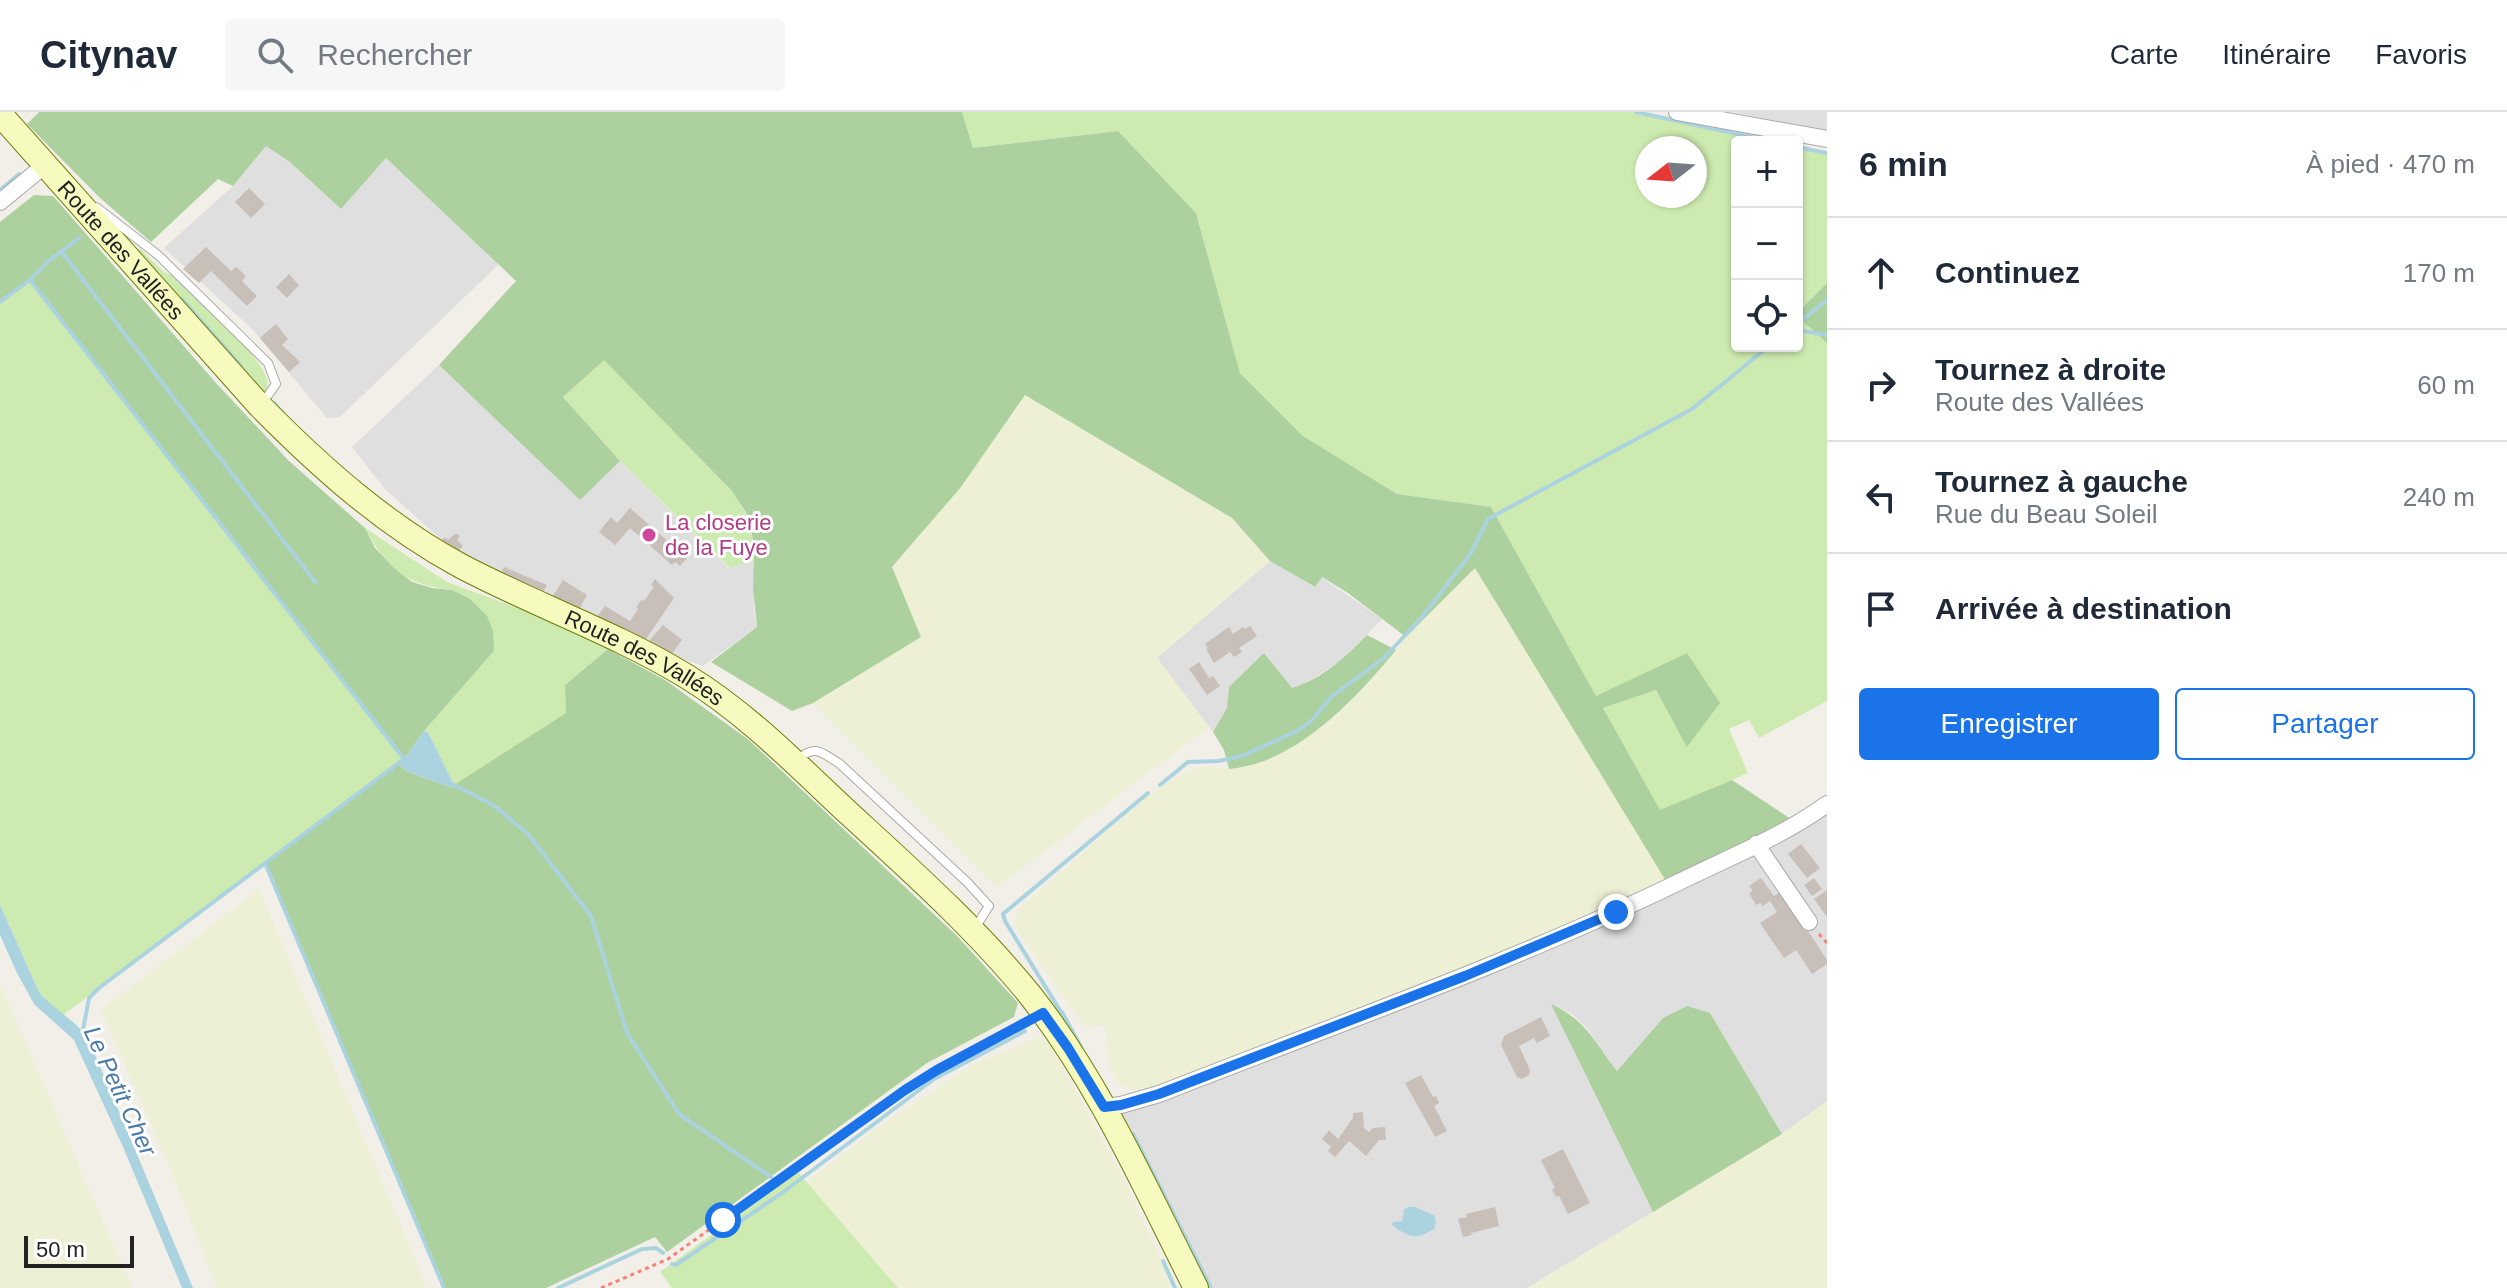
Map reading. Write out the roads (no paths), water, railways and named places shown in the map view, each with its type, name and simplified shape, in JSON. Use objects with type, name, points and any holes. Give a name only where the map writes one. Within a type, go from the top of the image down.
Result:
[{"type":"main road","name":"Route des Vallées","points":[[0,114],[260,406],[301,448],[344,485],[408,534],[460,565],[621,641],[687,677],[746,719],[795,762],[972,931],[1013,975],[1068,1048],[1104,1107],[1196,1288]]},
{"type":"street","points":[[1677,112],[1827,139]]},
{"type":"street","points":[[0,202],[45,165]]},
{"type":"street","points":[[1104,1107],[1159,1094],[1465,976],[1616,912],[1756,844],[1827,804]]},
{"type":"street","points":[[1756,844],[1809,922]]},
{"type":"lane","points":[[83,208],[98,207],[158,255],[268,363],[276,384],[260,406]]},
{"type":"water","points":[[424,731],[428,732],[454,785],[450,787],[406,771],[399,764]]},
{"type":"water","points":[[0,905],[39,992],[89,1040],[193,1288],[182,1288],[74,1040],[34,1004],[17,973],[0,935]]},
{"type":"water","points":[[1408,1207],[1435,1216],[1434,1229],[1412,1236],[1392,1225],[1393,1222],[1402,1221],[1404,1210]]},
{"type":"waterway","points":[[1636,112],[1746,136]]},
{"type":"waterway","points":[[1803,148],[1827,153]]},
{"type":"waterway","points":[[0,190],[19,174]]},
{"type":"waterway","points":[[30,280],[79,238]]},
{"type":"waterway","points":[[61,251],[316,583]]},
{"type":"waterway","points":[[0,302],[30,280],[408,761]]},
{"type":"waterway","points":[[182,299],[241,366]]},
{"type":"waterway","points":[[1803,319],[1827,300]]},
{"type":"waterway","points":[[1803,331],[1827,335]]},
{"type":"waterway","points":[[1160,785],[1188,762],[1219,761],[1242,756],[1299,730],[1331,697],[1384,658],[1423,616],[1471,553],[1488,519],[1692,409],[1762,352]]},
{"type":"waterway","points":[[274,403],[283,413]]},
{"type":"waterway","name":"Le Petit Cher","points":[[82,1035],[89,998],[99,988],[404,759]]},
{"type":"waterway","points":[[452,784],[493,805],[528,834],[591,916],[627,1033],[679,1114],[771,1177]]},
{"type":"waterway","points":[[1059,1013],[1003,914],[1148,793]]},
{"type":"waterway","points":[[265,863],[444,1288]]},
{"type":"waterway","points":[[1062,1012],[1081,1047]]},
{"type":"waterway","points":[[672,1264],[676,1265],[782,1193],[934,1079],[1025,1031]]},
{"type":"waterway","points":[[1133,1134],[1211,1288]]},
{"type":"waterway","points":[[558,1288],[642,1249],[656,1248],[663,1253]]},
{"type":"waterway","points":[[1163,1261],[1175,1288]]},
{"type":"place","name":"La closerie de la Fuye","points":[[649,535]]}]
